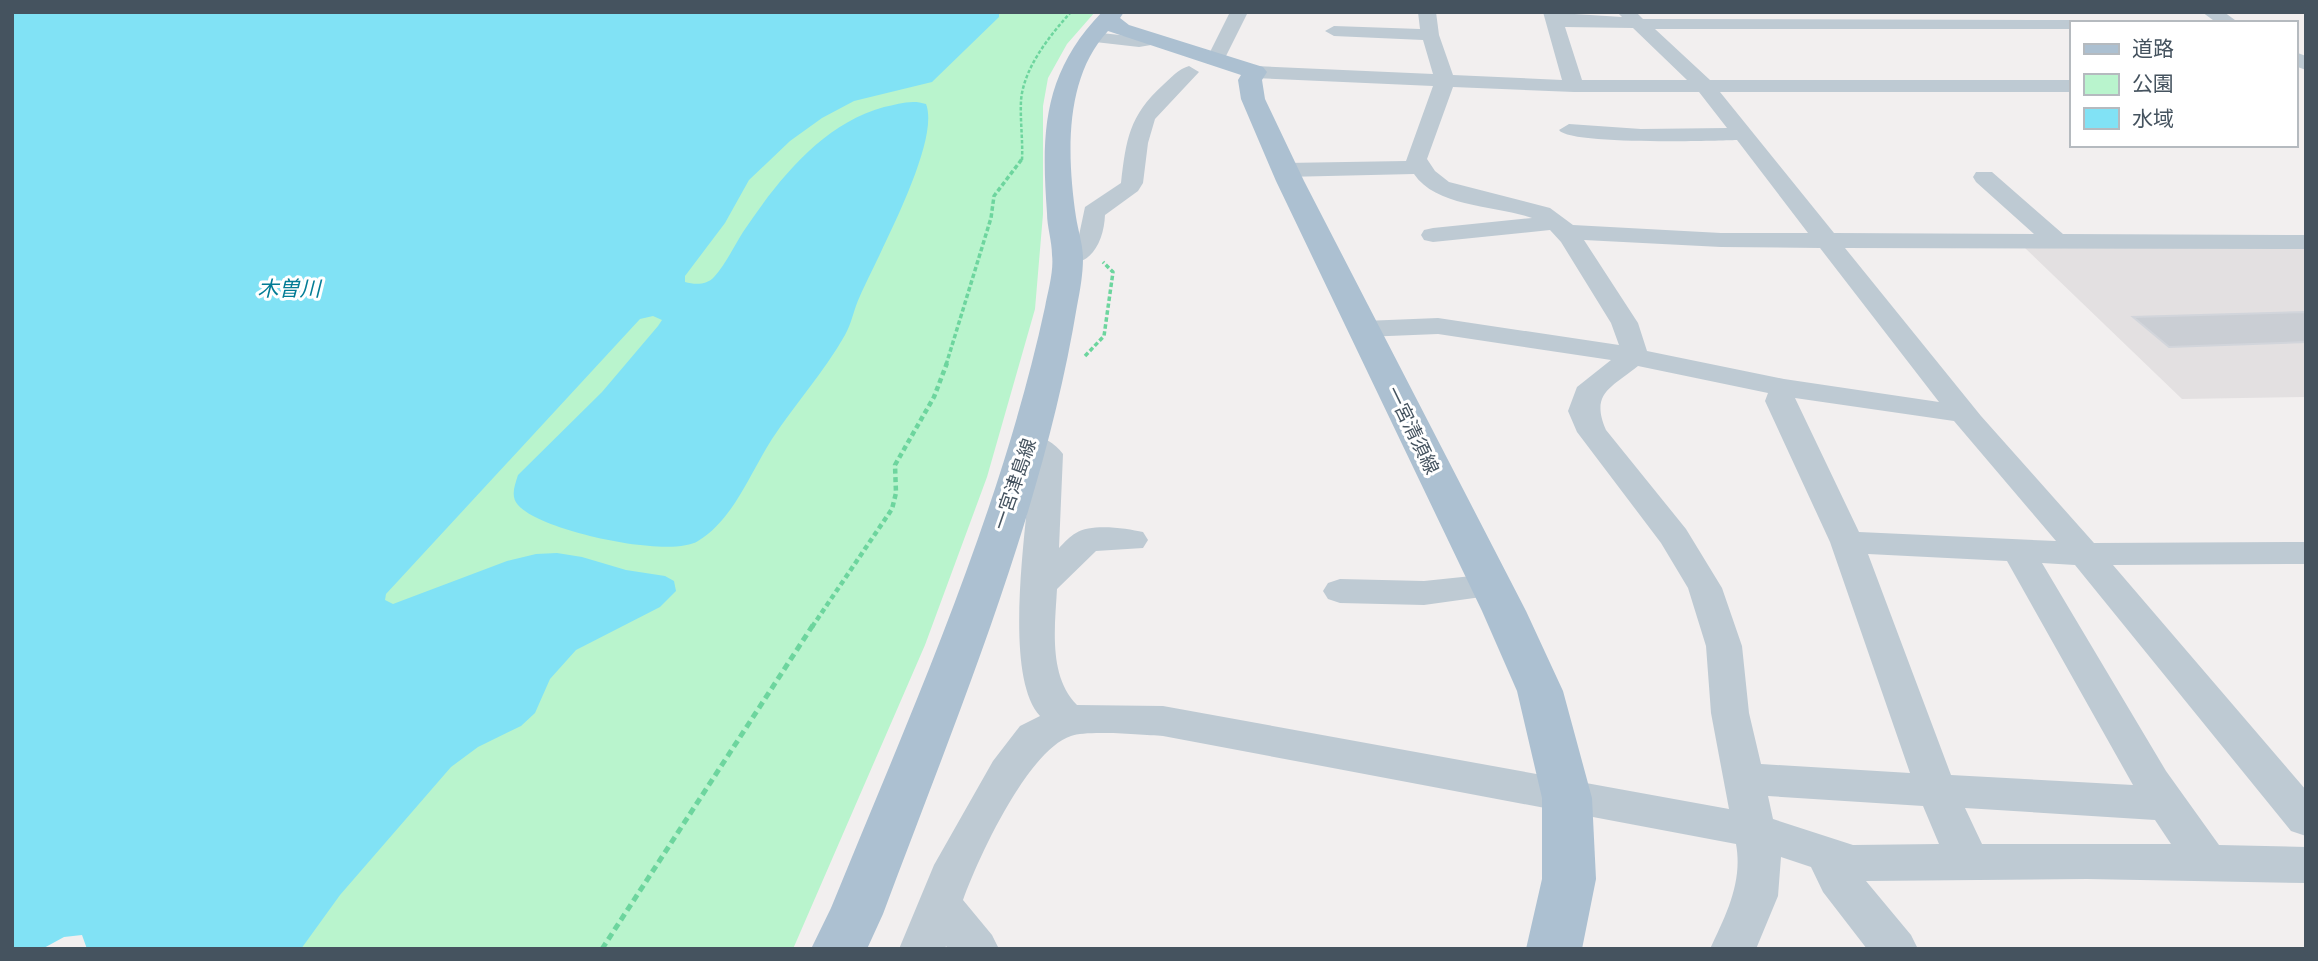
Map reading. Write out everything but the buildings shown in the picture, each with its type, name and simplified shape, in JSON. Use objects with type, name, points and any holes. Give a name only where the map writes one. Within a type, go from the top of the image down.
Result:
[{"type":"main road","points":[[1108,23],[1150,40],[1255,72]]},
{"type":"main road","name":"一宮津島線","points":[[839,949],[856,914],[959,650],[1029,443],[1061,306],[1068,257],[1061,215],[1058,154],[1062,108],[1072,66],[1093,34],[1108,23]]},
{"type":"main road","name":"一宮清須線","points":[[1255,72],[1251,80],[1253,99],[1285,170],[1491,586],[1540,691],[1567,798],[1569,879],[1554,949]]},
{"type":"street","points":[[1215,60],[1238,12]]},
{"type":"street","points":[[2211,12],[2227,21]]},
{"type":"street","points":[[1368,16],[1428,22]]},
{"type":"street","points":[[1574,86],[1554,17],[2070,24]]},
{"type":"street","points":[[1635,20],[1705,86],[1964,414],[2306,818]]},
{"type":"street","points":[[1334,31],[1428,22]]},
{"type":"street","points":[[1428,22],[1445,81],[1419,148],[1416,159],[1420,172],[1457,193],[1516,207],[1560,227],[1627,326],[1634,348],[1633,356],[1587,393],[1583,411],[1592,432],[1674,537],[1705,588],[1724,646],[1730,713],[1760,859],[1756,896],[1733,949]]},
{"type":"street","points":[[1068,257],[1086,249],[1092,240],[1093,212],[1127,191],[1132,183],[1140,123],[1146,111],[1189,72]]},
{"type":"street","points":[[1255,72],[1574,86],[2070,86]]},
{"type":"street","points":[[1569,130],[1642,135],[1742,134]]},
{"type":"street","points":[[1285,170],[1419,167]]},
{"type":"street","points":[[1984,177],[2059,243]]},
{"type":"street","points":[[1433,235],[1560,227],[1721,240],[2306,242]]},
{"type":"street","points":[[1364,329],[1438,326],[1633,356],[1784,388],[1964,414]]},
{"type":"street","points":[[1784,388],[1780,401],[1846,542],[1937,791],[1969,863]]},
{"type":"street","points":[[1029,443],[1048,454],[1046,522],[1038,587],[1036,648],[1050,702],[1067,720]]},
{"type":"street","points":[[1038,587],[1088,540],[1131,540]]},
{"type":"street","points":[[1846,542],[2085,554],[2306,553]]},
{"type":"street","points":[[2018,550],[2167,804],[2207,863]]},
{"type":"street","points":[[1340,591],[1424,593],[1491,586]]},
{"type":"street","points":[[922,949],[949,878],[1007,772],[1034,737],[1067,720],[1163,721],[1567,798],[1752,830],[1853,863],[2306,865]]},
{"type":"street","points":[[1743,779],[2167,804]]},
{"type":"street","points":[[1826,854],[1838,879],[1895,949]]},
{"type":"street","points":[[939,904],[976,949]]},
{"type":"path","points":[[602,949],[672,844],[746,724],[892,509],[896,493],[895,465],[899,454],[923,420],[943,374],[974,283],[994,196],[1022,160],[1021,98],[1033,66],[1053,32],[1071,12]]},
{"type":"shaded area","points":[[2306,246],[2306,397],[2182,399],[2024,247]]},
{"type":"green space","points":[[990,12],[1095,12],[1067,44],[1048,78],[1043,106],[1043,214],[1035,309],[987,477],[925,645],[793,949],[272,949],[417,611],[352,614],[615,324],[709,286],[690,287],[675,279],[733,170]]},
{"type":"water","name":"木曽川","points":[[12,12],[999,12],[999,17],[932,82],[854,101],[822,118],[790,141],[749,180],[725,223],[685,276],[685,282],[697,284],[708,282],[714,277],[771,193],[803,156],[821,140],[862,115],[884,107],[910,102],[926,104],[928,122],[916,171],[847,330],[837,349],[772,439],[740,495],[711,532],[698,541],[683,546],[661,547],[606,540],[577,533],[531,515],[518,505],[514,498],[518,475],[602,392],[662,320],[653,316],[640,319],[386,594],[385,600],[393,604],[507,561],[536,554],[557,553],[626,570],[665,576],[674,581],[676,591],[660,607],[576,650],[550,679],[535,713],[521,726],[478,747],[451,767],[340,895],[301,949],[87,949],[82,935],[64,937],[42,949],[12,949]]}]
